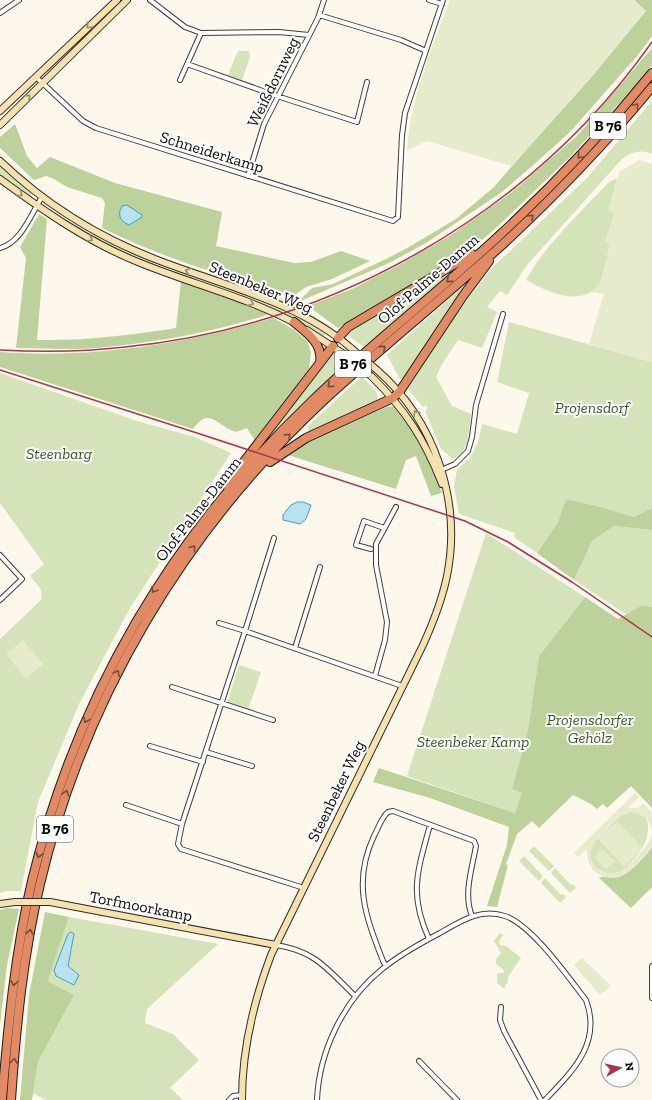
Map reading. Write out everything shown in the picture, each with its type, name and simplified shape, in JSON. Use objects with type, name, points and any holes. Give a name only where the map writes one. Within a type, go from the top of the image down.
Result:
[{"type":"highway","name":"Olof-Palme-Damm","points":[[2,1100],[18,954],[32,882],[53,804],[101,685],[162,577],[188,540],[255,459],[313,400],[501,240],[586,150],[652,74]]},
{"type":"highway","name":"Olof-Palme-Damm","points":[[11,1100],[21,994],[32,922],[48,851],[81,754],[109,689],[146,620],[190,552],[214,520],[283,440],[590,157],[652,87]]},
{"type":"highway","points":[[338,338],[348,327],[463,260],[501,240]]},
{"type":"highway","points":[[252,476],[281,453],[306,438],[393,398],[400,391],[501,240]]},
{"type":"highway","points":[[294,322],[316,343],[320,352],[320,363]]},
{"type":"highway","points":[[218,502],[228,481],[333,346]]},
{"type":"main road","points":[[0,111],[117,0]]},
{"type":"main road","points":[[0,124],[127,0]]},
{"type":"main road","name":"Steenbeker Weg","points":[[0,161],[42,197],[77,222],[103,236],[169,264],[270,302],[301,316],[338,338],[400,391],[420,420],[440,470],[447,495],[451,539],[444,590],[428,633],[276,945],[258,991],[249,1023],[242,1098]]},
{"type":"main road","name":"Steenbeker Weg","points":[[0,179],[71,229],[104,247],[166,273],[251,303],[294,322],[333,346],[370,376],[393,398],[418,431],[440,470]]},
{"type":"main road","points":[[166,273],[169,264]]},
{"type":"main road","points":[[333,346],[338,338]]},
{"type":"main road","name":"Torfmoorkamp","points":[[0,904],[15,902],[50,902],[276,945]]},
{"type":"street","points":[[0,13],[19,0]]},
{"type":"street","points":[[150,0],[185,27],[201,34],[279,32],[309,35]]},
{"type":"street","name":"Weißdornweg","points":[[248,176],[264,124],[319,15],[324,0]]},
{"type":"street","points":[[319,15],[401,40],[426,51],[443,2],[430,0]]},
{"type":"street","points":[[180,80],[201,34]]},
{"type":"street","name":"Schneiderkamp","points":[[36,77],[84,121],[96,128],[392,221],[396,220],[398,217],[402,135],[405,113],[426,51]]},
{"type":"street","points":[[187,64],[277,96],[357,122],[367,82]]},
{"type":"street","points":[[0,248],[16,239],[42,197]]},
{"type":"street","points":[[440,470],[458,462],[470,445],[476,405],[503,314]]},
{"type":"street","points":[[375,676],[386,631],[386,610],[376,565],[375,551],[376,544],[396,508]]},
{"type":"street","points":[[371,549],[356,545],[364,521],[384,528]]},
{"type":"street","points":[[274,538],[177,841],[181,849],[304,888]]},
{"type":"street","points":[[0,555],[22,579],[0,600]]},
{"type":"street","points":[[295,648],[320,567]]},
{"type":"street","points":[[219,624],[295,648],[402,686]]},
{"type":"street","points":[[172,687],[274,720]]},
{"type":"street","points":[[150,746],[203,762]]},
{"type":"street","points":[[206,752],[252,766]]},
{"type":"street","points":[[126,805],[182,824]]},
{"type":"street","points":[[386,966],[374,940],[363,902],[363,872],[367,854],[388,812],[393,811],[475,842],[476,846],[468,895],[468,908],[472,916]]},
{"type":"street","points":[[429,939],[420,916],[416,888],[418,867],[430,825]]},
{"type":"street","points":[[317,1100],[321,1070],[332,1037],[355,996],[386,966],[429,939],[472,916],[482,914],[499,915],[519,922],[536,939],[574,985],[588,1005],[592,1026],[588,1046],[578,1061],[545,1100]]},
{"type":"street","points":[[276,945],[306,952],[323,965],[355,996]]},
{"type":"street","points":[[652,966],[652,998]]},
{"type":"street","points":[[501,1007],[500,1020],[504,1031],[541,1100]]},
{"type":"street","points":[[419,1061],[457,1100]]},
{"type":"street","points":[[228,1100],[233,1096],[242,1098]]},
{"type":"green space","points":[[450,0],[633,0],[646,11],[591,78],[512,166],[427,141],[407,150],[409,131],[417,93],[429,55]]},
{"type":"green space","points":[[634,0],[652,0],[652,36],[638,55],[569,133],[502,192],[426,243],[389,263],[303,300],[301,299],[312,288],[333,284],[409,247],[456,219],[494,187],[646,11]]},
{"type":"green space","points":[[652,48],[652,65],[638,83],[570,157],[473,248],[338,328],[308,306],[350,290],[401,264],[451,235],[511,193],[577,136]]},
{"type":"green space","points":[[238,51],[249,51],[250,57],[242,80],[228,75]]},
{"type":"green space","points":[[652,101],[652,154],[636,152],[622,159],[527,265],[507,295],[500,291],[487,307],[497,312],[482,348],[458,340],[442,364],[436,377],[452,406],[471,414],[466,446],[459,455],[453,459],[441,449],[425,411],[428,408],[426,405],[423,407],[408,389],[447,327],[491,269],[588,177]]},
{"type":"green space","points":[[15,124],[27,156],[37,168],[50,157],[115,183],[222,212],[216,246],[294,263],[311,262],[341,251],[370,261],[332,279],[306,287],[291,298],[161,254],[102,228],[105,203],[102,198],[67,187],[46,176],[34,180],[0,148],[0,137]]},
{"type":"green space","points":[[639,160],[652,164],[652,362],[589,344],[604,294],[591,292],[601,282],[610,244],[605,242],[614,213],[609,210],[619,172]]},
{"type":"green space","points":[[0,167],[30,192],[33,199],[0,176]]},
{"type":"green space","points":[[617,178],[609,210],[615,213],[605,242],[610,244],[601,282],[594,290],[585,295],[565,296],[544,289],[526,280],[553,241],[609,182]]},
{"type":"green space","points":[[50,209],[87,231],[154,262],[153,265],[90,236],[48,210]]},
{"type":"green space","points":[[39,214],[47,219],[37,340],[72,340],[107,337],[176,328],[181,281],[249,304],[270,314],[184,336],[118,346],[86,349],[16,348],[26,258],[20,247]]},
{"type":"green space","points":[[160,257],[270,294],[311,314],[330,327],[329,328]]},
{"type":"green space","points":[[175,271],[271,305],[325,333],[324,337],[299,322],[174,273]]},
{"type":"green space","points":[[452,272],[364,347],[346,334],[347,333]]},
{"type":"green space","points":[[474,276],[404,378],[400,379],[387,355]]},
{"type":"green space","points":[[273,318],[293,329],[307,341],[311,352],[309,369],[255,441],[247,428],[236,432],[209,418],[199,422],[193,429],[0,367],[0,352],[35,354],[69,353],[138,347],[206,335]]},
{"type":"green space","name":"Projensdorf","points":[[509,322],[652,362],[652,508],[634,517],[601,507],[566,499],[558,522],[537,553],[514,537],[515,533],[459,514],[454,486],[457,470],[470,458],[478,442],[482,424],[517,434],[529,393],[497,382]]},
{"type":"green space","points":[[335,352],[348,362],[268,438],[296,399]]},
{"type":"green space","name":"Steenbarg","points":[[0,373],[137,421],[195,437],[231,453],[130,608],[79,704],[38,802],[21,891],[6,891],[0,893],[0,639],[41,600],[42,596],[40,590],[30,576],[44,564],[0,503]]},
{"type":"green space","points":[[362,376],[377,393],[377,402],[310,432],[307,427]]},
{"type":"green space","points":[[396,406],[421,444],[442,493],[431,496],[416,456],[406,460],[396,489],[288,455],[308,441],[387,407]]},
{"type":"green space","points":[[566,499],[601,507],[634,517],[652,508],[652,530],[614,526],[592,541],[574,580],[537,553],[558,522]]},
{"type":"green space","points":[[614,526],[652,530],[652,607],[642,605],[626,614],[574,580],[592,541]]},
{"type":"green space","name":"Steenbeker Kamp","points":[[486,533],[585,597],[539,656],[528,730],[512,789],[522,793],[515,813],[407,776]]},
{"type":"green space","name":"Projensdorfer Gehölz","points":[[585,597],[618,619],[642,605],[652,607],[652,808],[631,786],[607,808],[603,804],[597,809],[591,804],[573,795],[539,828],[532,821],[517,834],[506,864],[508,865],[497,907],[487,906],[507,845],[509,827],[430,798],[373,782],[379,768],[515,813],[522,793],[512,789],[528,730],[539,656]]},
{"type":"green space","points":[[23,640],[43,664],[26,679],[6,654]]},
{"type":"green space","points":[[239,665],[261,672],[248,710],[227,703]]},
{"type":"green space","points":[[635,793],[639,797],[628,808],[638,808],[643,803],[652,813],[652,831],[648,821],[642,815],[632,812],[622,814],[597,838],[592,849],[591,859],[599,870],[608,873],[615,873],[622,870],[638,856],[652,834],[652,847],[635,866],[627,872],[612,878],[604,876],[596,872],[591,867],[587,849],[578,857],[574,853]]},
{"type":"green space","points":[[630,812],[643,815],[646,818],[648,829],[644,845],[634,859],[623,870],[612,873],[603,872],[592,863],[590,857],[592,846],[599,836],[615,820],[623,814]]},
{"type":"green space","points":[[617,821],[643,848],[624,867],[598,839]]},
{"type":"green space","points":[[534,846],[554,866],[549,871],[529,851]]},
{"type":"green space","points":[[652,847],[652,887],[631,908],[599,878],[623,875],[637,865]]},
{"type":"green space","points":[[602,849],[615,861],[606,870],[594,857]]},
{"type":"green space","points":[[524,856],[543,876],[539,881],[519,861]]},
{"type":"green space","points":[[555,868],[571,885],[573,884],[576,888],[570,893],[551,873]]},
{"type":"green space","points":[[545,878],[561,895],[563,894],[566,897],[560,903],[541,883]]},
{"type":"green space","points":[[7,908],[19,909],[7,965],[0,1025],[0,910]]},
{"type":"green space","points":[[45,912],[69,917],[48,981],[74,995],[38,1062],[32,1100],[20,1100],[29,995]]},
{"type":"green space","points":[[69,917],[218,944],[147,1009],[145,1023],[173,1034],[199,1060],[170,1088],[183,1100],[45,1100],[33,1093],[38,1062],[74,995],[48,981]]},
{"type":"green space","points":[[500,933],[503,935],[499,942],[500,945],[506,946],[521,958],[508,977],[508,982],[505,985],[506,987],[503,988],[497,983],[497,973],[503,973],[504,970],[496,964],[496,959],[501,953],[494,941]]},
{"type":"green space","points":[[582,958],[611,986],[600,995],[574,965]]},
{"type":"water","points":[[127,205],[142,215],[142,217],[129,225],[123,222],[120,217],[120,209],[122,206]]},
{"type":"water","points":[[297,502],[303,502],[311,505],[306,519],[300,524],[283,520],[283,515],[291,505]]},
{"type":"water","points":[[71,932],[74,934],[68,966],[79,975],[74,985],[56,976],[54,970],[68,934]]},
{"type":"railway","points":[[0,350],[94,350],[125,347],[202,335],[278,315],[351,287],[421,251],[487,209],[548,159],[603,104],[652,42]]},
{"type":"railway","points":[[0,370],[465,521],[508,542],[572,582],[652,637]]}]
